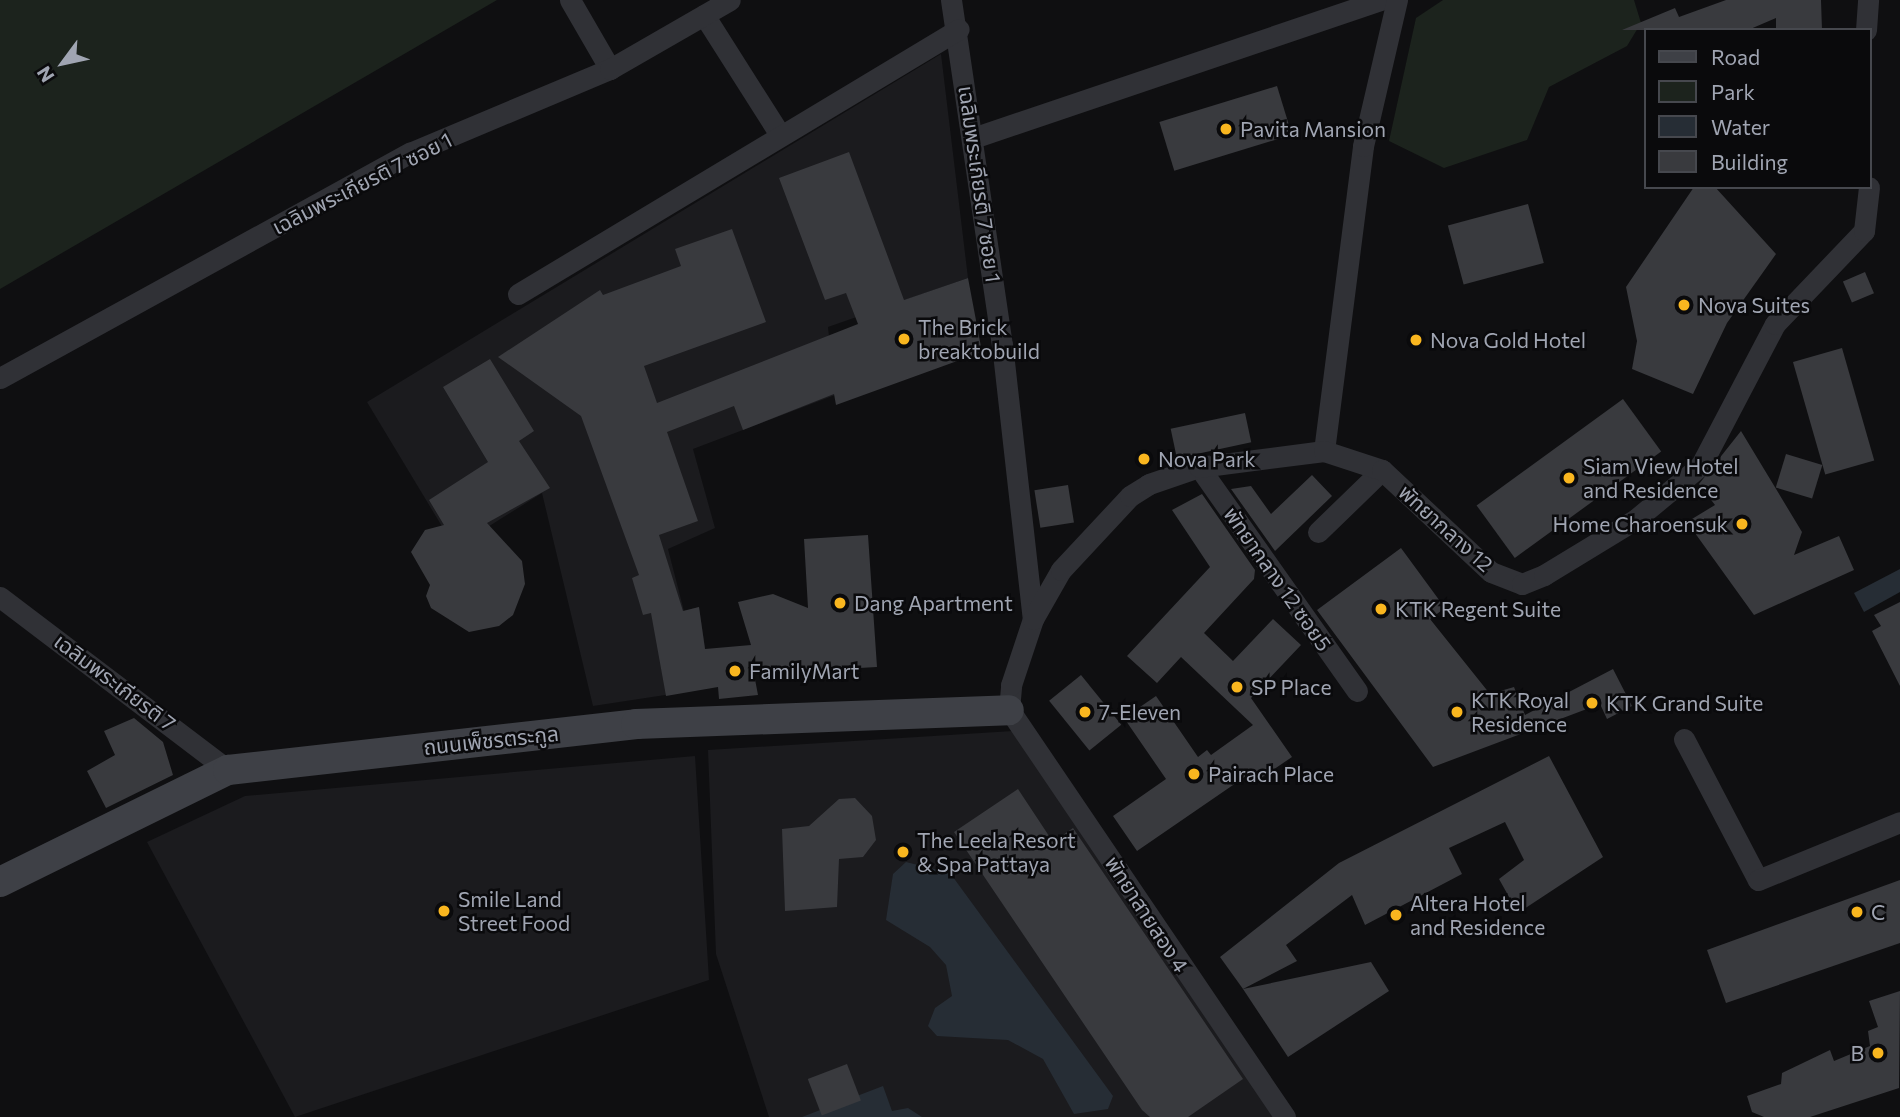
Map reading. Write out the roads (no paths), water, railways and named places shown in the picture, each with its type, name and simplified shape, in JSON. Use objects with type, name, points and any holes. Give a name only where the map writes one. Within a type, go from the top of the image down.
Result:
[{"type":"street","points":[[570,0],[610,69]]},
{"type":"street","name":"เฉลิมพระเกียรติ 7 ซอย 1","points":[[0,378],[410,153],[610,69],[730,0]]},
{"type":"street","name":"เฉลิมพระเกียรติ 7 ซอย 1","points":[[951,0],[959,29],[1033,619]]},
{"type":"street","points":[[973,138],[1380,0]]},
{"type":"street","points":[[1324,451],[1363,146],[1397,0]]},
{"type":"street","points":[[1866,28],[1868,0]]},
{"type":"street","points":[[704,15],[779,133]]},
{"type":"street","points":[[518,294],[779,133],[959,29]]},
{"type":"street","name":"พัทยากลาง 12","points":[[1009,710],[1011,685],[1033,619],[1061,570],[1130,496],[1199,467],[1324,451],[1382,470],[1491,572],[1522,584],[1544,575],[1636,519],[1701,465],[1775,324],[1864,231],[1869,189]]},
{"type":"street","name":"พัทยากลาง 12 ซอย5","points":[[1199,467],[1357,691]]},
{"type":"street","points":[[1318,532],[1382,470]]},
{"type":"street","name":"เฉลิมพระเกียรติ 7","points":[[0,597],[228,770]]},
{"type":"street","name":"ถนนเพ็ชรตระกูล","points":[[0,882],[228,770],[636,724],[1009,710]]},
{"type":"street","name":"พัทยาสายสอง 4","points":[[1009,710],[1285,1117]]},
{"type":"street","points":[[1684,739],[1758,880],[1900,822]]},
{"type":"water","points":[[1900,569],[1900,592],[1864,612],[1854,593]]},
{"type":"water","points":[[906,862],[950,873],[1113,1096],[1108,1109],[1074,1114],[1043,1059],[1008,1040],[937,1036],[928,1026],[935,1008],[952,996],[946,965],[930,947],[886,920],[893,874]]},
{"type":"water","points":[[883,1086],[892,1111],[908,1108],[922,1117],[802,1117]]},
{"type":"place","name":"Pavita Mansion","points":[[1226,129]]},
{"type":"place","name":"Nova Suites","points":[[1684,305]]},
{"type":"place","name":"The Brick breaktobuild","points":[[904,339]]},
{"type":"place","name":"Nova Gold Hotel","points":[[1416,340]]},
{"type":"place","name":"Nova Park","points":[[1144,459]]},
{"type":"place","name":"Siam View Hotel and Residence","points":[[1569,478]]},
{"type":"place","name":"Home Charoensuk","points":[[1742,524]]},
{"type":"place","name":"Dang Apartment","points":[[840,603]]},
{"type":"place","name":"KTK Regent Suite","points":[[1381,609]]},
{"type":"place","name":"FamilyMart","points":[[735,671]]},
{"type":"place","name":"SP Place","points":[[1237,687]]},
{"type":"place","name":"KTK Grand Suite","points":[[1592,703]]},
{"type":"place","name":"7-Eleven","points":[[1085,712]]},
{"type":"place","name":"KTK Royal Residence","points":[[1457,712]]},
{"type":"place","name":"Pairach Place","points":[[1194,774]]},
{"type":"place","name":"The Leela Resort & Spa Pattaya","points":[[903,852]]},
{"type":"place","name":"Smile Land Street Food","points":[[444,911]]},
{"type":"place","name":"C","points":[[1857,912]]},
{"type":"place","name":"Altera Hotel and Residence","points":[[1396,915]]},
{"type":"place","name":"B","points":[[1878,1053]]}]
